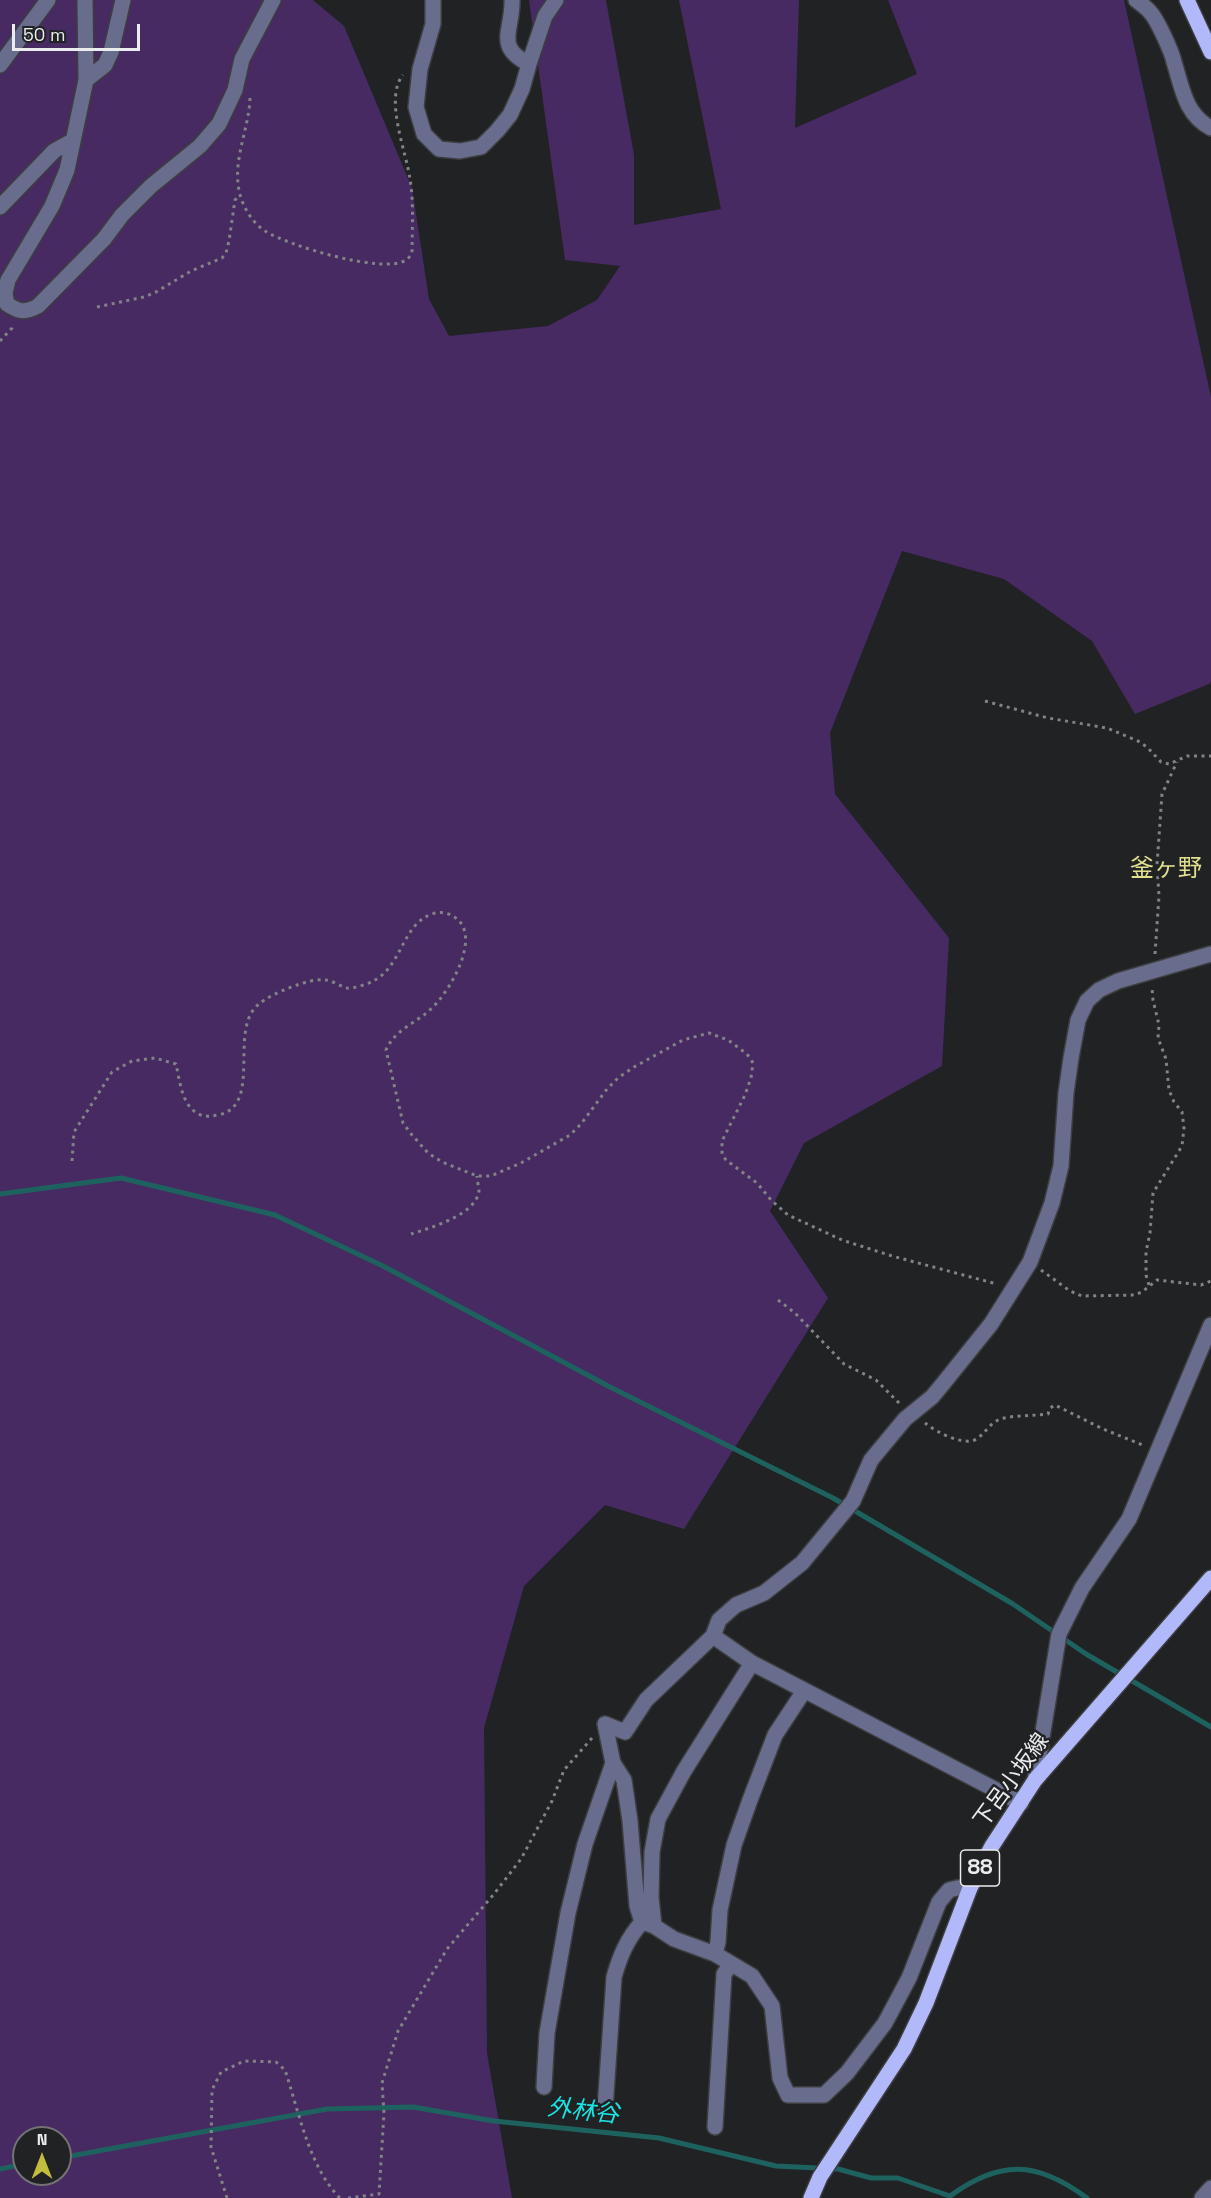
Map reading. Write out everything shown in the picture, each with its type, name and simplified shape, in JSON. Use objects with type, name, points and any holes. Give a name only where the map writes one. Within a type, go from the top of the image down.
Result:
[{"type":"main road","points":[[1187,0],[1211,52]]},
{"type":"main road","name":"下呂小坂線","points":[[811,2198],[820,2177],[904,2049],[926,2003],[970,1888],[992,1846],[1035,1780],[1211,1578]]},
{"type":"street","points":[[0,65],[48,0]]},
{"type":"street","points":[[85,0],[86,80],[67,170],[52,206],[8,280],[4,293],[7,304],[18,311],[26,312],[38,306],[104,239],[122,215],[152,186],[200,146],[219,124],[235,90],[242,59],[273,0]]},
{"type":"street","points":[[86,80],[105,65],[111,52],[123,0]]},
{"type":"street","points":[[433,0],[433,24],[420,69],[416,107],[424,134],[439,149],[460,151],[481,147],[510,115],[522,89],[545,16],[556,0]]},
{"type":"street","points":[[512,0],[509,48],[514,56],[529,64]]},
{"type":"street","points":[[1136,0],[1152,13],[1174,59],[1180,88],[1190,110],[1202,123],[1211,128]]},
{"type":"street","points":[[0,207],[54,151],[72,141]]},
{"type":"street","points":[[605,1724],[625,1732],[646,1700],[713,1636],[719,1620],[736,1605],[764,1593],[802,1563],[848,1507],[871,1460],[911,1414],[933,1397],[991,1324],[1030,1262],[1052,1203],[1061,1166],[1066,1093],[1078,1020],[1087,1001],[1099,990],[1118,981],[1211,954]]},
{"type":"street","points":[[1035,1780],[1059,1634],[1082,1588],[1129,1519],[1211,1327]]},
{"type":"street","points":[[713,1636],[752,1663],[1021,1803]]},
{"type":"street","points":[[605,2109],[614,1977],[630,1936],[648,1924],[652,1852],[658,1819],[684,1771],[752,1663]]},
{"type":"street","points":[[714,1954],[718,1942],[720,1910],[734,1845],[775,1735],[804,1691]]},
{"type":"street","points":[[605,1724],[613,1763],[624,1780],[637,1906],[648,1924],[674,1940],[714,1954],[752,1976],[772,2006],[780,2078],[788,2095],[824,2095],[847,2073],[885,2023],[909,1978],[939,1902],[949,1890],[970,1888]]},
{"type":"street","points":[[544,2087],[547,2033],[568,1913],[585,1844],[613,1763]]},
{"type":"street","points":[[716,2127],[724,1974],[731,1964]]},
{"type":"street","points":[[1202,2198],[1211,2188]]},
{"type":"path","points":[[249,92],[246,130],[237,162],[237,186],[252,219],[263,230],[281,240],[325,254],[378,265],[396,263],[406,260],[412,253],[410,180],[399,126],[395,91],[406,71],[420,69]]},
{"type":"path","points":[[97,307],[144,297],[191,271],[222,258],[226,254],[230,241],[235,200],[240,195]]},
{"type":"path","points":[[0,341],[12,328],[18,311]]},
{"type":"path","points":[[985,701],[1048,718],[1107,728],[1138,741],[1161,762],[1169,764],[1187,756],[1211,756]]},
{"type":"path","points":[[1149,1285],[1146,1275],[1146,1252],[1153,1193],[1182,1146],[1184,1128],[1182,1112],[1168,1090],[1166,1059],[1158,1038],[1159,1025],[1153,1000],[1159,896],[1157,865],[1162,794],[1177,762]]},
{"type":"path","points":[[72,1161],[74,1132],[112,1072],[132,1061],[155,1058],[176,1064],[187,1105],[199,1115],[210,1117],[225,1114],[234,1108],[243,1088],[244,1031],[256,1006],[270,995],[325,979],[349,988],[375,981],[390,966],[403,948],[410,932],[421,919],[434,913],[448,913],[459,921],[465,930],[462,963],[442,996],[431,1009],[391,1039],[386,1050],[403,1123],[428,1153],[462,1172],[477,1176],[491,1176],[521,1163],[570,1135],[618,1078],[683,1041],[709,1033],[728,1041],[747,1054],[753,1063],[745,1095],[722,1141],[722,1154],[757,1183],[788,1215],[843,1240],[882,1253],[1014,1288]]},
{"type":"path","points":[[411,1234],[459,1216],[475,1200],[479,1191],[477,1176]]},
{"type":"path","points":[[1030,1262],[1070,1291],[1082,1296],[1134,1295],[1142,1292],[1157,1280],[1201,1285],[1211,1281]]},
{"type":"path","points":[[778,1300],[795,1313],[844,1364],[876,1380],[911,1414],[945,1437],[973,1441],[990,1424],[1004,1418],[1047,1414],[1055,1405],[1103,1430],[1157,1451]]},
{"type":"path","points":[[348,2198],[379,2194],[384,2113],[382,2083],[398,2031],[447,1949],[521,1858],[546,1811],[564,1770],[605,1724]]},
{"type":"path","points":[[227,2198],[211,2147],[212,2090],[221,2072],[244,2061],[276,2062],[285,2070],[314,2157],[328,2186],[340,2198]]},
{"type":"shaded area","points":[[0,0],[313,0],[344,26],[412,188],[429,299],[449,336],[548,326],[597,300],[620,266],[565,260],[529,0],[606,0],[634,155],[634,225],[721,209],[679,0],[799,0],[795,128],[917,74],[888,0],[1124,0],[1211,397],[1211,681],[1209,684],[1135,714],[1092,641],[1004,579],[902,551],[830,733],[835,794],[949,938],[942,1066],[804,1143],[770,1211],[828,1298],[684,1529],[605,1505],[524,1586],[484,1728],[487,2053],[512,2198],[0,2198]]},
{"type":"waterway","points":[[0,1194],[121,1178],[275,1215],[383,1266],[610,1387],[833,1498],[1013,1604],[1086,1654],[1211,1727]]},
{"type":"waterway","name":"外林谷","points":[[72,2156],[327,2109],[413,2107],[494,2121],[659,2138],[776,2166],[838,2169],[871,2178],[898,2178],[950,2196],[986,2176],[1019,2169],[1035,2171],[1052,2177],[1087,2198]]},
{"type":"waterway","name":"外林谷","points":[[0,2169],[12,2166]]},
{"type":"district","name":"釜ヶ野","points":[[1166,869]]}]
